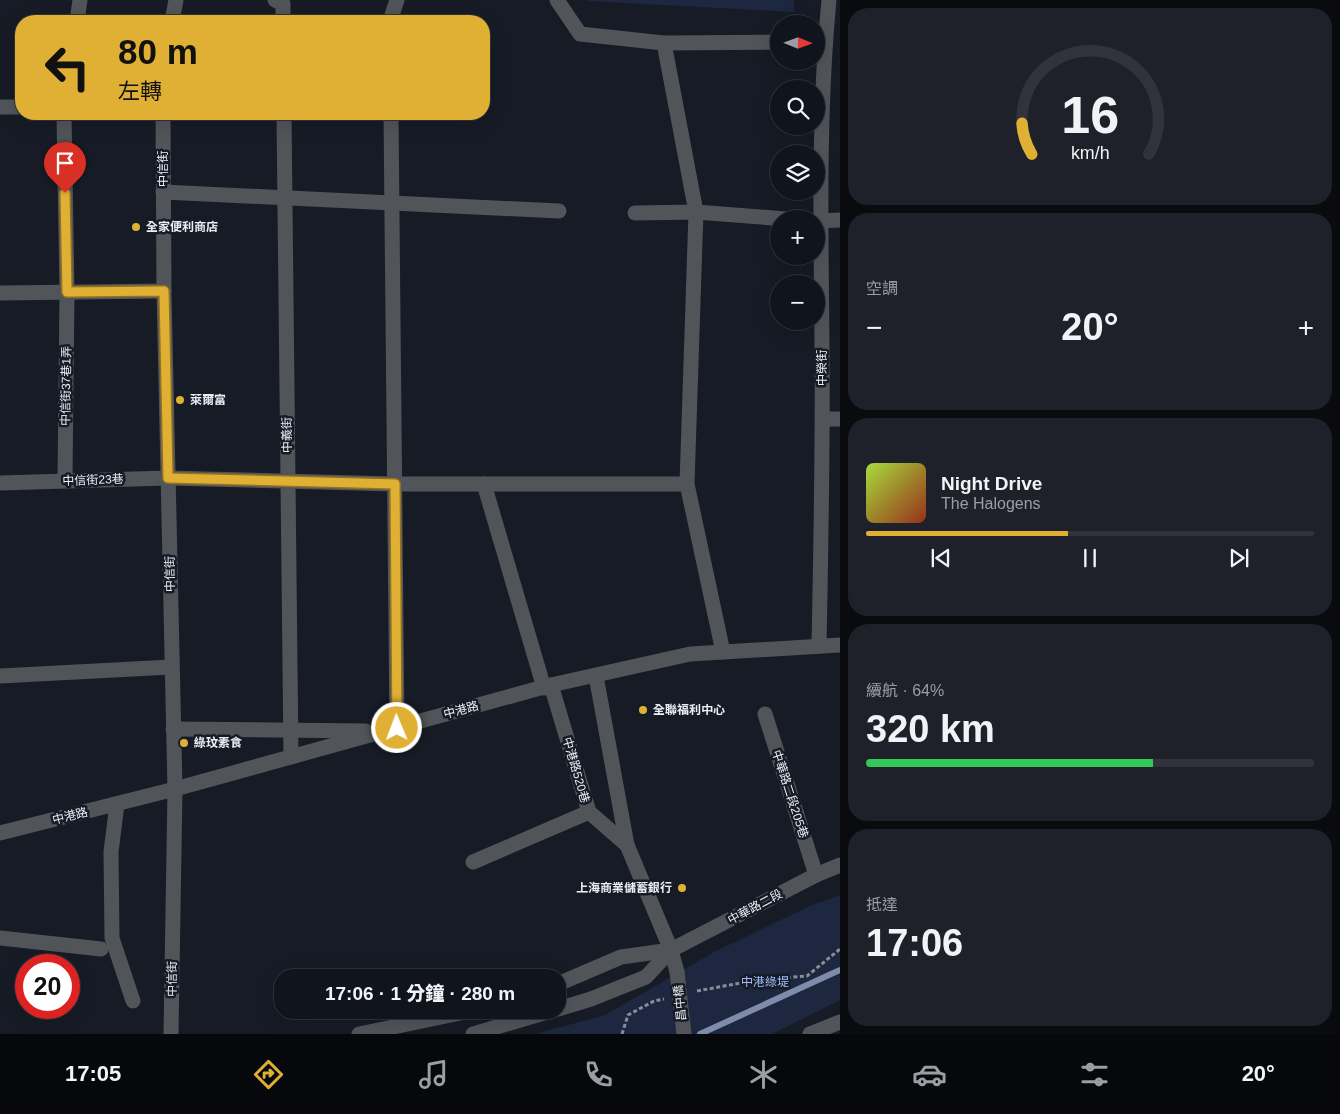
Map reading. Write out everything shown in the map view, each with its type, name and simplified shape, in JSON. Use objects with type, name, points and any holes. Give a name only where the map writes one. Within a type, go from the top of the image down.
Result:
[{"type":"street","points":[[78,15],[80,0]]},
{"type":"street","points":[[173,15],[176,0]]},
{"type":"street","points":[[275,0],[283,4],[283,15]]},
{"type":"street","points":[[392,15],[397,0]]},
{"type":"street","points":[[557,0],[580,34],[664,43],[770,42]]},
{"type":"street","name":"中榮街","points":[[825,20],[829,0]]},
{"type":"street","points":[[664,43],[696,212],[686,484],[723,652]]},
{"type":"street","name":"中榮街","points":[[819,210],[821,70]]},
{"type":"street","points":[[0,107],[15,107]]},
{"type":"street","name":"中信街37巷1弄","points":[[64,120],[67,292],[65,480]]},
{"type":"street","name":"中信街","points":[[163,120],[164,291],[175,789],[171,1034]]},
{"type":"street","name":"中義街","points":[[284,120],[291,757]]},
{"type":"street","points":[[173,728],[391,729],[395,484],[391,120]]},
{"type":"street","points":[[163,192],[559,211]]},
{"type":"street","points":[[635,213],[696,212],[770,218]]},
{"type":"street","points":[[825,221],[840,220]]},
{"type":"street","name":"中榮街","points":[[819,646],[822,419],[820,265]]},
{"type":"street","points":[[0,294],[164,291]]},
{"type":"street","points":[[822,419],[840,419]]},
{"type":"street","name":"中信街23巷","points":[[0,483],[168,478],[395,484],[686,484]]},
{"type":"street","name":"中港路520巷","points":[[484,484],[589,812],[627,846],[671,950]]},
{"type":"street","name":"中港路","points":[[0,833],[175,789],[548,686],[690,654],[840,645]]},
{"type":"street","points":[[0,676],[171,667]]},
{"type":"street","points":[[596,676],[627,846]]},
{"type":"street","name":"中華路二段205巷","points":[[765,714],[816,875]]},
{"type":"street","points":[[117,804],[112,852],[112,938],[133,1001]]},
{"type":"street","points":[[473,862],[589,812]]},
{"type":"street","name":"中華路二段","points":[[566,981],[621,957],[671,950],[816,875],[840,865]]},
{"type":"street","points":[[0,938],[102,949]]},
{"type":"street","name":"中華路二段","points":[[566,1007],[646,977],[671,950]]},
{"type":"street","name":"昌中橋","points":[[671,950],[677,972],[684,1034]]},
{"type":"street","points":[[359,1034],[432,1019]]},
{"type":"street","name":"中華路二段","points":[[473,1034],[525,1019]]},
{"type":"street","points":[[810,1034],[840,1022]]},
{"type":"path","points":[[689,993],[733,983],[807,976],[840,949]]},
{"type":"path","points":[[622,1034],[628,1015],[654,1001],[672,997]]},
{"type":"green space","points":[[794,0],[794,12],[588,1]]},
{"type":"green space","name":"中港綠堤","points":[[840,895],[840,1000],[772,1034],[535,1034],[605,1015],[714,952],[812,905]]},
{"type":"waterway","points":[[700,1034],[840,970]]},
{"type":"place","name":"全家便利商店","points":[[136,227]]},
{"type":"place","name":"萊爾富","points":[[180,400]]},
{"type":"place","name":"全聯福利中心","points":[[643,710]]},
{"type":"place","name":"綠玟素食","points":[[184,743]]},
{"type":"place","name":"上海商業儲蓄銀行","points":[[682,888]]},
{"type":"route","points":[[65,193],[67,292],[164,291],[168,478],[395,484],[397,728]]}]
